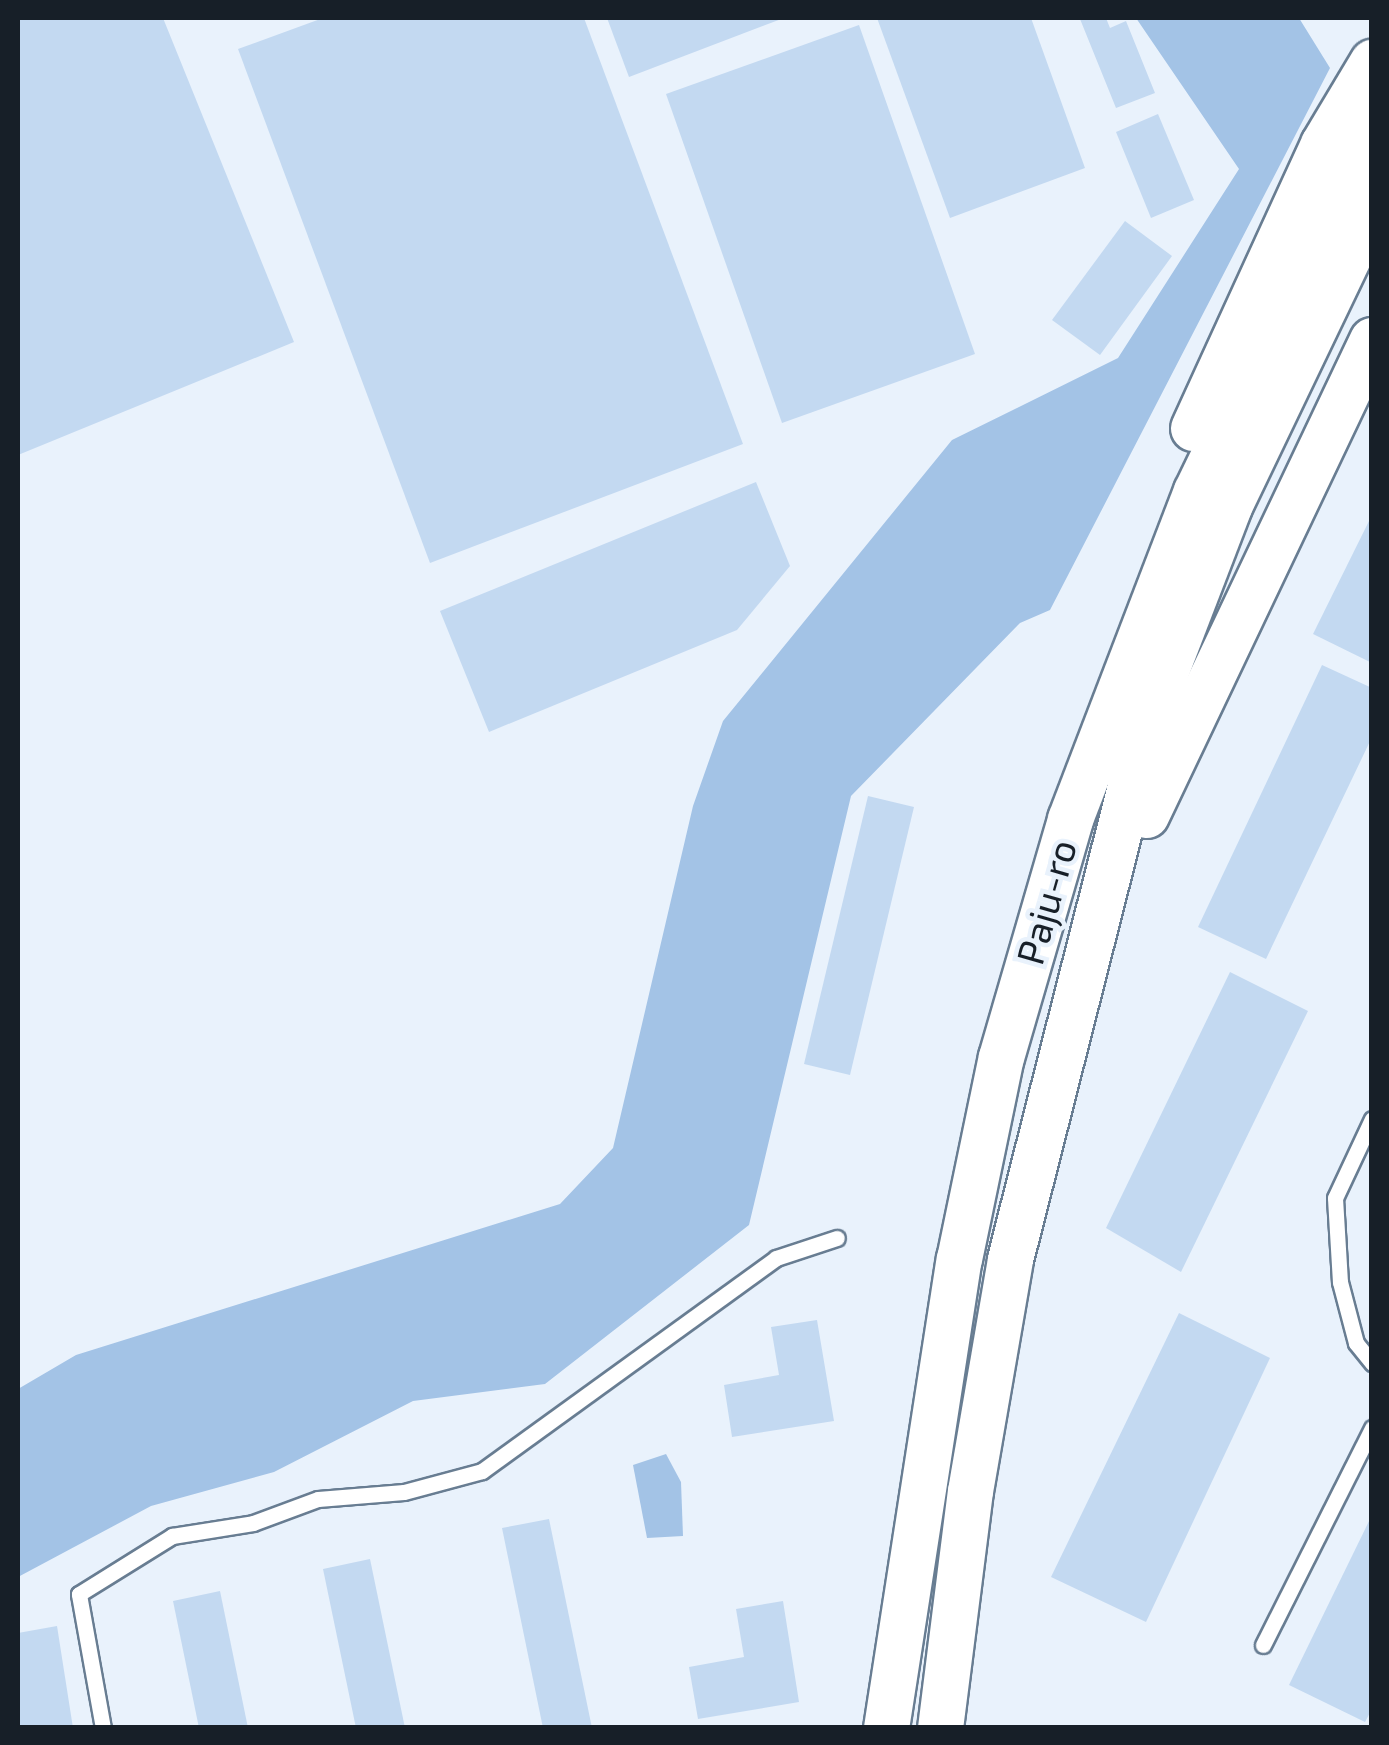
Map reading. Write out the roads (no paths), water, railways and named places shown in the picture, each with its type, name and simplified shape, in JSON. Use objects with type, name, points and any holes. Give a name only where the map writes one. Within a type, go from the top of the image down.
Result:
[{"type":"main road","points":[[1002,1057],[1017,946],[1110,632],[1222,352],[1323,144],[1372,62]]},
{"type":"main road","name":"Paju-ro","points":[[886,1728],[953,1298],[1002,1057],[1070,820],[1152,598],[1244,382],[1372,126]]},
{"type":"main road","name":"Paju-ro","points":[[940,1728],[970,1491],[1010,1259],[1148,720],[1237,488],[1372,207]]},
{"type":"main road","points":[[1048,1101],[1154,791],[1372,340]]},
{"type":"lane","points":[[1372,1119],[1335,1198],[1340,1282],[1356,1343],[1372,1363]]},
{"type":"lane","points":[[103,1728],[78,1594],[172,1536],[253,1523],[318,1499],[404,1492],[482,1471],[776,1258],[837,1238]]},
{"type":"lane","points":[[1263,1645],[1372,1428]]}]
